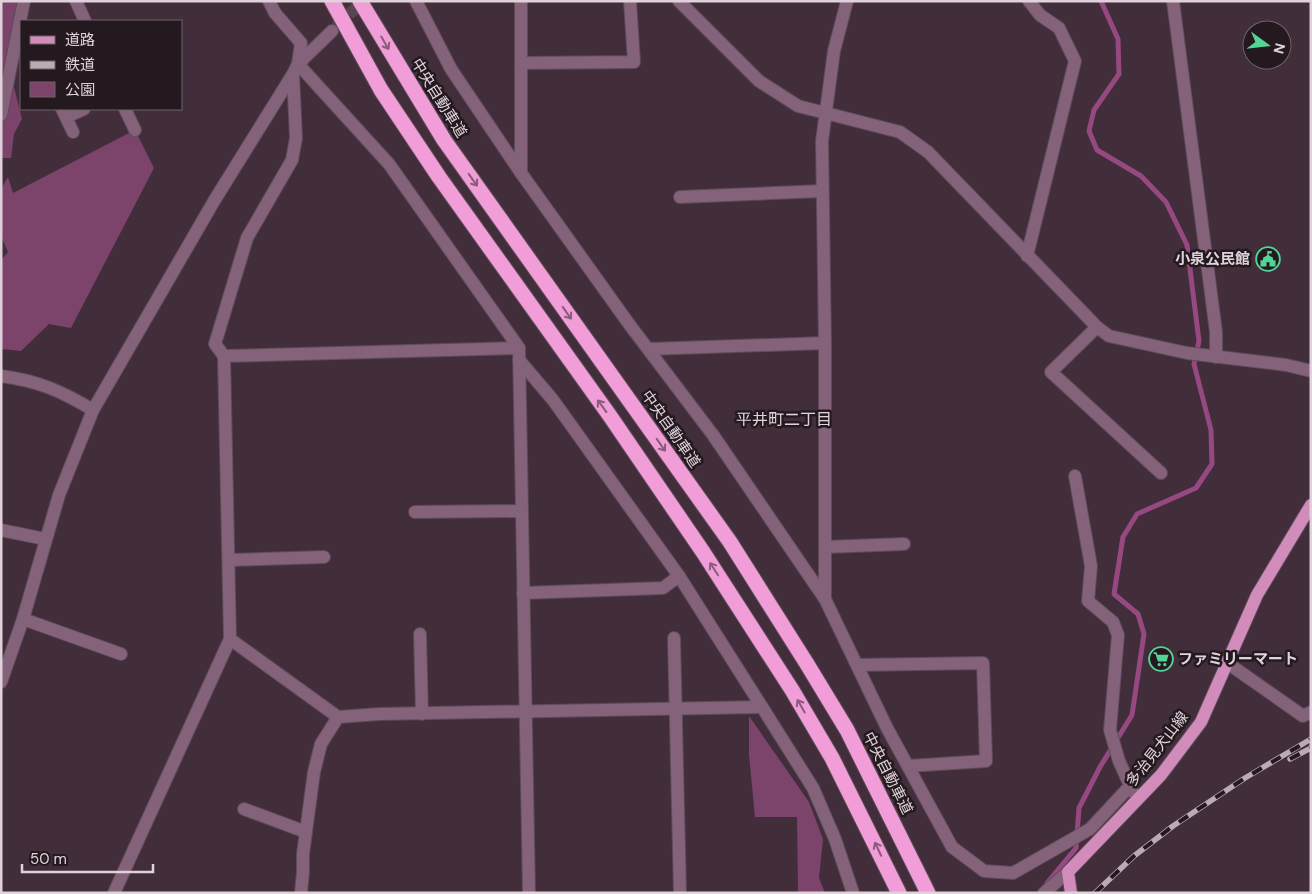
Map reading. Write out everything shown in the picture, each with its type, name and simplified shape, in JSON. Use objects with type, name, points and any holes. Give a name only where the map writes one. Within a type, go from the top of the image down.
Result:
[{"type":"highway","points":[[332,1],[382,90],[439,177],[610,416],[703,552],[792,690],[837,767],[899,893]]},
{"type":"highway","name":"中央自動車道","points":[[360,1],[444,140],[730,542],[847,730],[928,893]]},
{"type":"main road","name":"多治見犬山線","points":[[1068,872],[1161,775],[1200,722],[1257,595],[1311,505]]},
{"type":"main road","points":[[1068,872],[1071,893]]},
{"type":"street","points":[[20,20],[24,1]]},
{"type":"street","points":[[76,1],[85,20]]},
{"type":"street","points":[[114,893],[230,639],[224,356],[214,344],[247,238],[292,160],[296,138],[295,69],[301,43],[275,13],[269,1]]},
{"type":"street","points":[[416,1],[451,69],[522,173],[629,324],[713,435],[825,599],[887,728],[952,847],[984,871],[1013,873],[1090,829],[1130,786]]},
{"type":"street","points":[[520,1],[522,173]]},
{"type":"street","points":[[521,63],[634,62],[630,1]]},
{"type":"street","points":[[679,1],[759,81],[798,106],[900,132],[928,152],[1096,327],[1109,336],[1187,352],[1286,365],[1311,371]]},
{"type":"street","points":[[825,599],[825,343],[822,141],[834,51],[847,1]]},
{"type":"street","points":[[1027,256],[1075,62],[1059,28],[1040,15],[1028,1]]},
{"type":"street","points":[[1173,1],[1216,332],[1211,356]]},
{"type":"street","points":[[1,115],[20,21]]},
{"type":"street","points":[[1,682],[23,619],[59,495],[93,410],[214,201],[295,69],[332,30]]},
{"type":"street","points":[[295,69],[389,164],[519,354],[679,576],[813,788],[835,839],[853,893]]},
{"type":"street","points":[[73,132],[64,113],[79,110]]},
{"type":"street","points":[[125,110],[135,130]]},
{"type":"street","points":[[680,197],[822,191]]},
{"type":"street","points":[[1096,327],[1051,372],[1161,474]]},
{"type":"street","points":[[649,349],[825,343]]},
{"type":"street","points":[[224,356],[519,354]]},
{"type":"street","points":[[519,354],[529,893]]},
{"type":"street","points":[[1,376],[26,380],[65,393],[93,410]]},
{"type":"street","points":[[1075,476],[1091,566],[1088,601],[1113,622],[1118,635],[1110,730],[1119,761],[1138,800]]},
{"type":"street","points":[[416,512],[522,511]]},
{"type":"street","points":[[1,530],[45,539]]},
{"type":"street","points":[[825,547],[904,544]]},
{"type":"street","points":[[229,560],[324,557]]},
{"type":"street","points":[[523,593],[663,588],[679,576]]},
{"type":"street","points":[[23,619],[120,654]]},
{"type":"street","points":[[420,634],[422,714]]},
{"type":"street","points":[[674,638],[680,893]]},
{"type":"street","points":[[230,639],[338,717],[379,714],[762,707]]},
{"type":"street","points":[[1226,662],[1303,716],[1311,712]]},
{"type":"street","points":[[857,665],[983,663],[986,761],[908,766]]},
{"type":"street","points":[[301,893],[304,872],[302,854],[314,772],[321,744],[338,717]]},
{"type":"street","points":[[244,809],[306,832]]},
{"type":"street","points":[[1045,892],[1068,872]]},
{"type":"green space","points":[[1,1],[19,1],[13,83],[22,119],[14,134],[11,158],[1,158]]},
{"type":"green space","points":[[131,132],[137,134],[154,168],[71,328],[49,324],[21,351],[1,349],[1,260],[8,252],[1,236],[1,189],[8,177],[13,193]]},
{"type":"green space","points":[[749,716],[809,802],[823,839],[819,878],[825,893],[798,893],[797,817],[755,817],[749,755]]},
{"type":"waterway","points":[[1047,883],[1076,848],[1079,808],[1100,767],[1132,715],[1144,634],[1138,614],[1114,594],[1123,537],[1137,514],[1196,488],[1212,464],[1211,430],[1194,364],[1199,341],[1187,245],[1166,202],[1141,176],[1097,150],[1089,131],[1094,110],[1119,74],[1118,39],[1101,1]]},
{"type":"tunnel","points":[[336,27],[363,1]]},
{"type":"railway","points":[[1095,893],[1134,856],[1173,826],[1245,778],[1311,739]]},
{"type":"railway","points":[[1290,759],[1311,748]]},
{"type":"place","name":"小泉公民館","points":[[1268,259]]},
{"type":"place","name":"ファミリーマート","points":[[1161,659]]},
{"type":"district","name":"平井町二丁目","points":[[784,419]]}]
